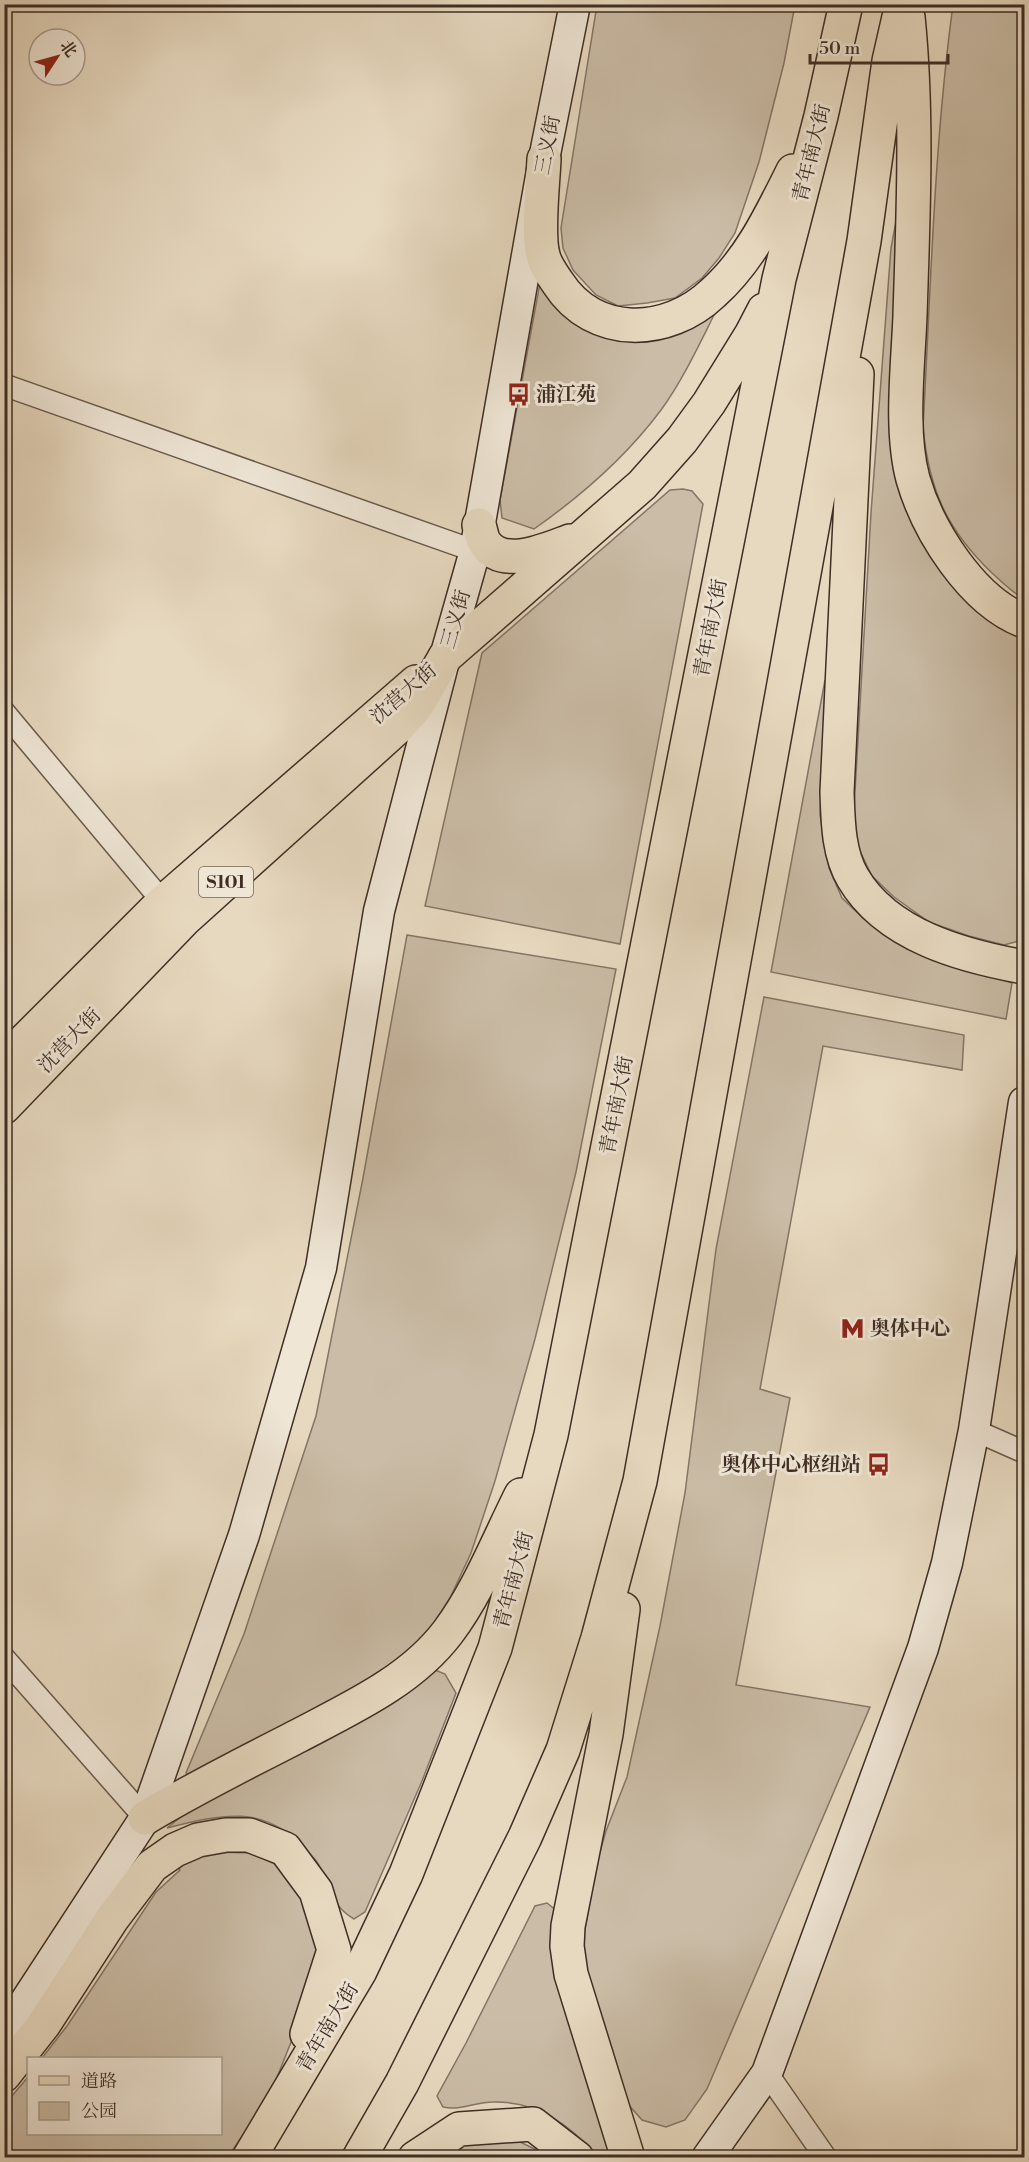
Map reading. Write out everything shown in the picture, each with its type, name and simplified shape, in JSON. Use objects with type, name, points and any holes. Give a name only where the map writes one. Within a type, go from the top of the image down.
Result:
[{"type":"main road","name":"青年南大街","points":[[249,2157],[360,1971],[419,1842],[495,1648],[551,1435],[780,279],[821,116],[846,4]]},
{"type":"main road","points":[[628,2157],[574,1984],[567,1946],[568,1926],[606,1734],[640,1481],[864,241],[889,61],[905,4]]},
{"type":"main road","points":[[905,4],[913,65],[914,195],[907,416],[909,460],[928,518],[949,554],[986,597],[1002,610],[1024,621]]},
{"type":"main road","points":[[544,159],[542,255],[561,288],[587,313],[604,321],[619,325],[657,322],[672,319],[700,304],[714,293],[738,267],[760,236],[821,116]]},
{"type":"main road","points":[[864,241],[837,792],[838,824],[843,856],[852,878],[868,897],[885,914],[904,926],[956,952],[1024,967]]},
{"type":"main road","name":"沈营大街","points":[[4,1061],[173,911],[398,727],[416,707],[445,657],[642,485],[682,440],[709,403],[751,335],[780,279]]},
{"type":"main road","points":[[469,540],[485,544],[495,552],[510,556],[525,556],[588,534]]},
{"type":"main road","name":"沈营大街","points":[[4,1107],[173,911]]},
{"type":"main road","points":[[145,1818],[393,1683],[418,1663],[446,1634],[466,1605],[551,1435]]},
{"type":"main road","points":[[359,2157],[402,2083],[515,1859],[563,1750],[598,1638],[640,1481]]},
{"type":"main road","points":[[4,2075],[44,2024],[112,1919],[152,1866],[175,1850],[198,1840],[226,1834],[249,1835],[285,1850],[316,1891],[334,1950],[284,2099]]},
{"type":"main road","points":[[415,2157],[459,2129],[533,2124],[577,2157]]},
{"type":"street","name":"三义街","points":[[469,540],[561,4]]},
{"type":"street","name":"三义街","points":[[4,2034],[145,1818],[244,1535],[321,1268],[379,911],[445,657],[575,4]]},
{"type":"street","points":[[4,385],[469,540]]},
{"type":"street","points":[[4,712],[173,911]]},
{"type":"street","points":[[707,2157],[767,2073],[923,1648],[947,1563],[974,1430],[1024,1102]]},
{"type":"street","points":[[974,1430],[1024,1452]]},
{"type":"street","points":[[4,1658],[145,1818]]},
{"type":"street","points":[[767,2073],[826,2157]]},
{"type":"green space","points":[[597,5],[795,5],[784,63],[759,162],[735,233],[719,258],[702,278],[675,298],[618,306],[596,295],[573,270],[563,248],[561,228]]},
{"type":"green space","points":[[953,5],[1024,5],[1024,599],[1004,584],[976,557],[942,507],[930,470],[923,427],[937,162]]},
{"type":"green space","points":[[896,221],[901,226],[901,467],[1024,631],[1024,931],[1023,940],[1004,945],[929,922],[894,897],[872,876],[856,843],[854,809],[871,513],[891,248]]},
{"type":"green space","points":[[540,283],[665,336],[714,315],[676,387],[661,410],[633,444],[602,475],[534,529],[502,518],[500,500]]},
{"type":"green space","points":[[670,490],[692,491],[703,504],[620,944],[425,906],[482,653]]},
{"type":"green space","points":[[825,680],[825,736],[820,815],[829,868],[842,898],[888,937],[939,961],[1012,983],[1006,1019],[771,972]]},
{"type":"green space","points":[[407,935],[616,969],[576,1172],[535,1339],[495,1481],[471,1553],[450,1598],[425,1637],[390,1667],[330,1703],[190,1778],[186,1773],[244,1634],[316,1416],[363,1178]]},
{"type":"green space","points":[[764,997],[964,1035],[962,1070],[823,1046],[760,1389],[790,1398],[736,1685],[870,1707],[707,2089],[685,2120],[666,2127],[642,2120],[627,2103],[580,1958],[596,1866],[606,1831],[627,1777],[660,1626],[685,1493],[716,1249]]},
{"type":"green space","points":[[435,1670],[445,1674],[456,1693],[422,1781],[365,1912],[354,1919],[335,1901],[322,1870],[314,1858],[289,1834],[273,1824],[257,1818],[240,1816],[205,1819],[167,1828],[202,1800]]},
{"type":"green space","points":[[215,1852],[251,1853],[275,1864],[305,1898],[318,1943],[299,2022],[270,2095],[228,2157],[5,2158],[5,2104],[27,2078],[27,2135],[222,2135],[222,2057],[43,2057],[67,2026],[156,1892],[180,1870],[177,1865]]},
{"type":"green space","points":[[547,1903],[557,1911],[616,2157],[598,2157],[564,2125],[539,2111],[509,2103],[493,2102],[462,2107],[443,2107],[437,2096],[535,1906]]},
{"type":"green space","points":[[512,2138],[551,2157],[434,2158],[454,2142]]},
{"type":"place","name":"浦江苑","points":[[518,394]]},
{"type":"place","name":"奥体中心","points":[[852,1328]]},
{"type":"place","name":"奥体中心枢纽站","points":[[879,1464]]}]
